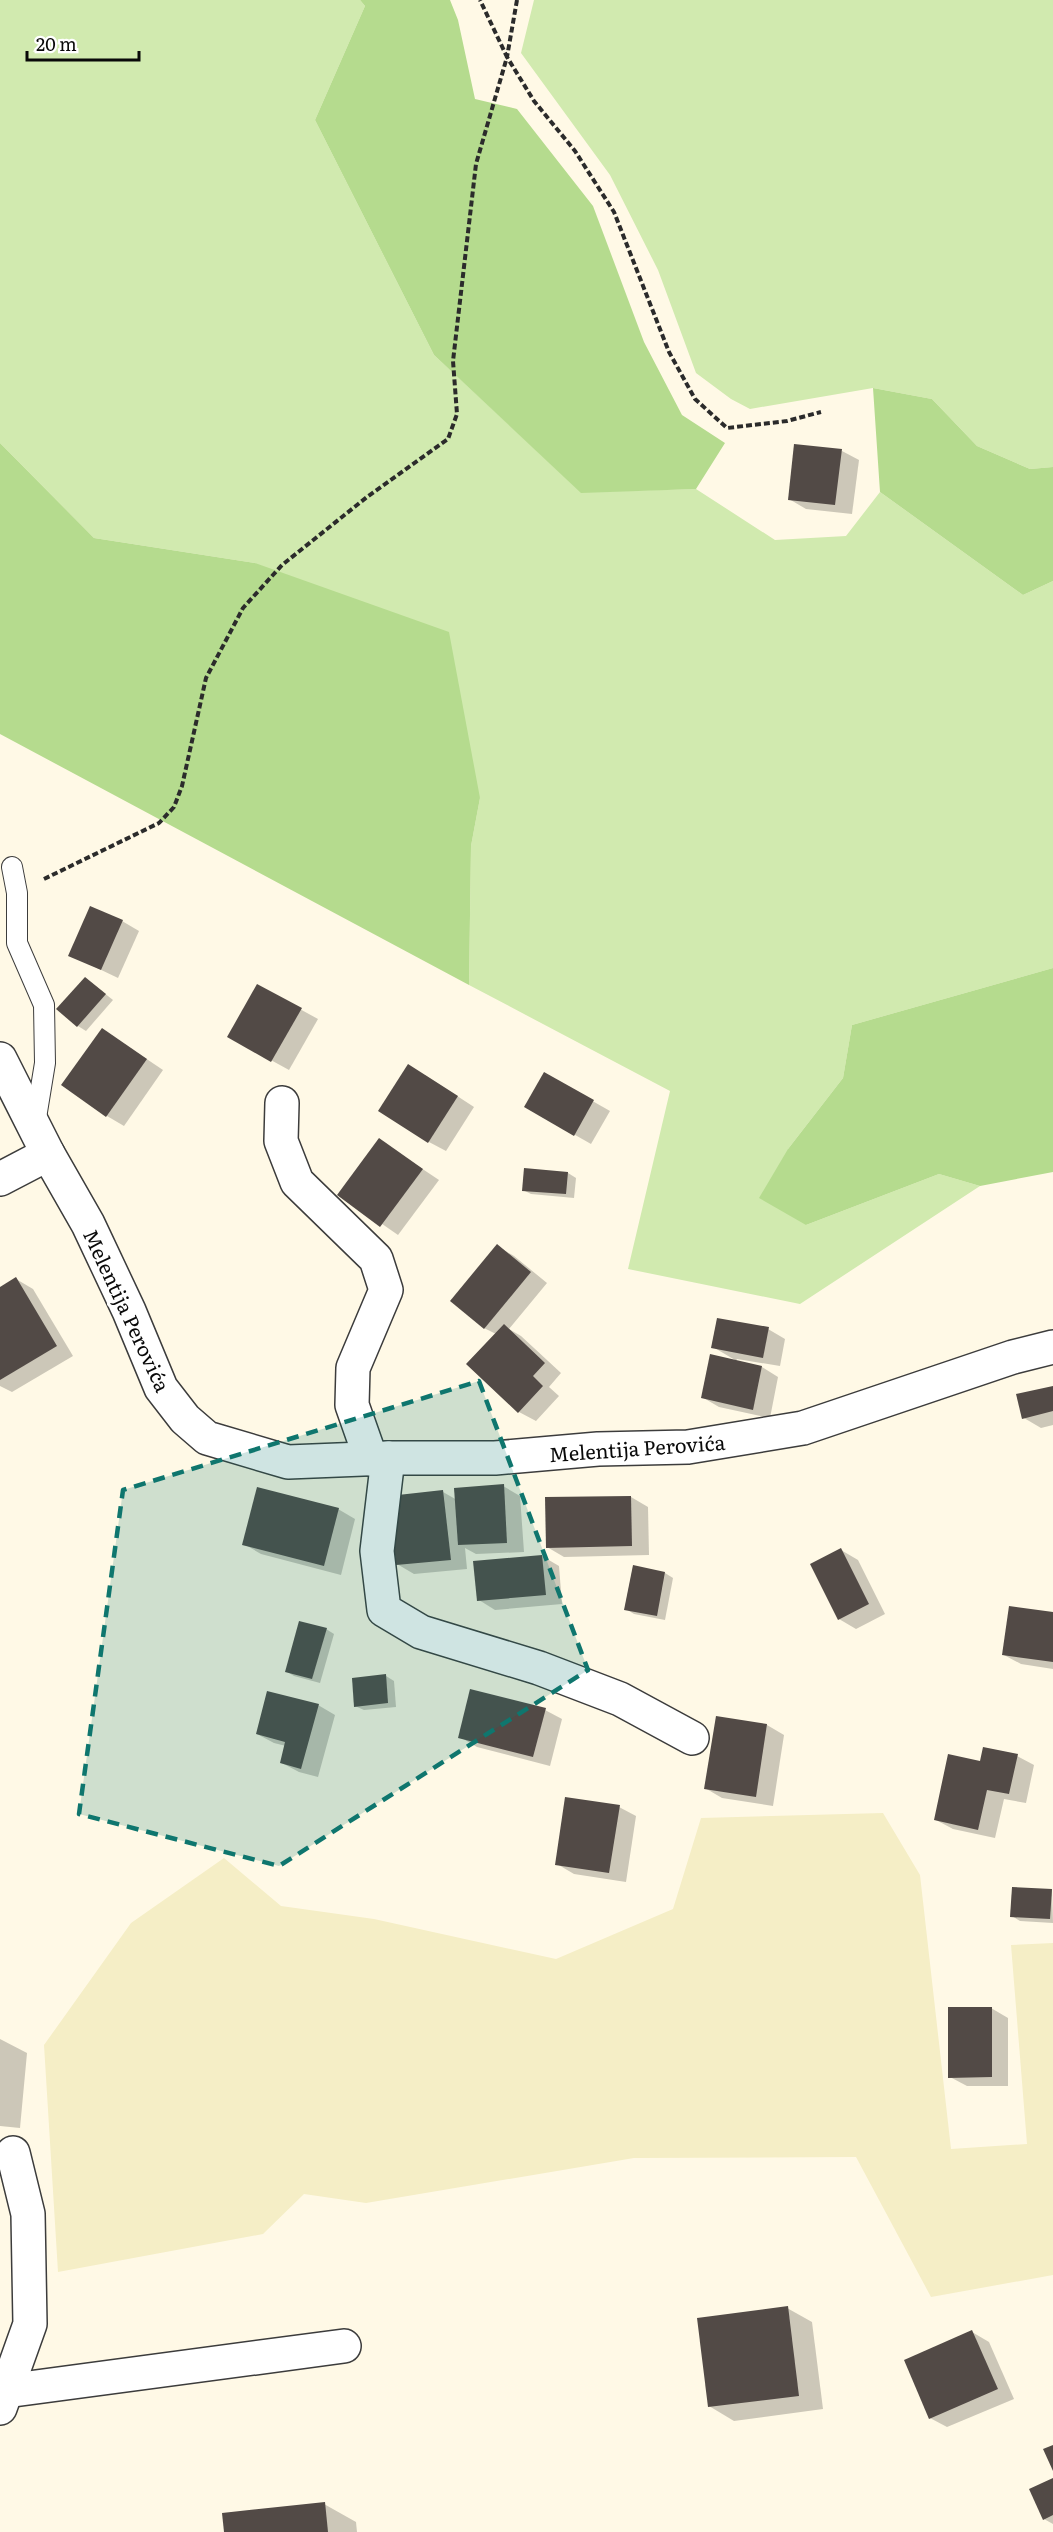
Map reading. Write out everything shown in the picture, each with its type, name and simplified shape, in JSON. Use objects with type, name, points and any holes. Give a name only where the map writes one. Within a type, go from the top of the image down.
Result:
[{"type":"street","name":"Melentija Perovića","points":[[0,1059],[41,1140],[88,1224],[129,1311],[161,1388],[185,1419],[207,1438],[288,1462],[495,1458],[598,1449],[688,1447],[792,1430],[1012,1357],[1053,1347]]},
{"type":"street","points":[[282,1103],[281,1141],[297,1182],[376,1259],[386,1290],[353,1368],[352,1406],[380,1459],[377,1551],[384,1610],[421,1632],[539,1668],[620,1699],[692,1738]]},
{"type":"street","points":[[0,1179],[41,1140]]},
{"type":"street","points":[[14,2153],[28,2214],[30,2324],[3,2400],[344,2346]]},
{"type":"lane","points":[[12,867],[17,893],[17,943],[44,1005],[45,1063],[41,1140]]},
{"type":"path","points":[[480,0],[507,57],[534,101],[575,151],[614,212],[669,352],[695,399],[726,428],[787,421],[821,412]]},
{"type":"path","points":[[17,893],[159,823],[174,807],[182,786],[206,678],[243,608],[282,565],[367,497],[448,439],[457,414],[453,361],[476,164],[507,57],[517,0]]},
{"type":"highlighted area","points":[[479,1381],[588,1670],[279,1866],[79,1814],[123,1490]]},
{"type":"shaded area","points":[[883,1813],[920,1875],[951,2149],[1027,2144],[1011,1945],[1053,1943],[1053,2275],[931,2297],[856,2157],[634,2158],[366,2203],[304,2194],[263,2234],[58,2272],[44,2045],[131,1923],[224,1858],[281,1906],[374,1919],[556,1959],[673,1909],[701,1818]]},
{"type":"green space","points":[[0,0],[360,0],[365,6],[315,120],[434,355],[581,492],[696,489],[775,540],[846,536],[880,492],[1023,595],[1053,581],[1053,968],[852,1025],[843,1078],[788,1149],[806,1225],[939,1174],[980,1186],[800,1304],[628,1269],[670,1091],[469,985],[471,846],[480,798],[255,563],[94,538],[0,443]]},
{"type":"green space","points":[[360,0],[450,0],[458,20],[475,99],[517,109],[593,206],[644,342],[682,415],[725,443],[696,489],[581,493],[434,355],[315,120],[365,6]]},
{"type":"green space","points":[[534,0],[1053,0],[1053,467],[1030,469],[977,446],[932,399],[873,388],[750,409],[731,399],[696,373],[658,270],[610,175],[521,53]]},
{"type":"green space","points":[[873,388],[932,399],[977,446],[1030,469],[1053,467],[1053,581],[1023,595],[880,492]]},
{"type":"green space","points":[[0,443],[94,538],[255,563],[449,632],[480,798],[471,846],[469,985],[0,734]]},
{"type":"green space","points":[[1053,968],[1053,1172],[980,1186],[939,1174],[806,1225],[759,1198],[788,1149],[843,1078],[852,1025]]},
{"type":"building","points":[[794,444],[842,449],[835,505],[788,500]]},
{"type":"building","points":[[90,906],[123,920],[101,970],[68,956]]},
{"type":"building","points":[[85,977],[106,994],[77,1027],[56,1009]]},
{"type":"building","points":[[257,984],[302,1008],[271,1062],[227,1037]]},
{"type":"building","points":[[102,1028],[147,1059],[106,1117],[61,1085]]},
{"type":"building","points":[[408,1064],[458,1096],[428,1143],[378,1111]]},
{"type":"building","points":[[544,1072],[594,1100],[574,1136],[524,1107]]},
{"type":"building","points":[[379,1138],[423,1169],[380,1227],[337,1195]]},
{"type":"building","points":[[524,1168],[568,1172],[566,1194],[522,1191]]},
{"type":"building","points":[[497,1244],[531,1272],[484,1329],[450,1301]]},
{"type":"building","points":[[16,1277],[57,1346],[0,1380],[0,1287]]},
{"type":"building","points":[[717,1318],[769,1327],[763,1358],[711,1348]]},
{"type":"building","points":[[504,1324],[545,1363],[533,1376],[543,1386],[518,1413],[466,1364]]},
{"type":"building","points":[[710,1354],[762,1366],[753,1410],[701,1398]]},
{"type":"building","points":[[1053,1386],[1053,1411],[1022,1419],[1016,1394]]},
{"type":"building","points":[[504,1484],[507,1543],[458,1545],[454,1488]]},
{"type":"building","points":[[257,1487],[339,1508],[324,1566],[242,1545]]},
{"type":"building","points":[[443,1490],[451,1560],[396,1565],[389,1496]]},
{"type":"building","points":[[631,1496],[632,1546],[546,1548],[545,1497]]},
{"type":"building","points":[[841,1548],[869,1604],[838,1620],[810,1564]]},
{"type":"building","points":[[542,1555],[546,1595],[477,1601],[473,1561]]},
{"type":"building","points":[[633,1565],[665,1572],[657,1616],[624,1610]]},
{"type":"building","points":[[1009,1606],[1053,1612],[1053,1662],[1002,1655]]},
{"type":"building","points":[[299,1621],[327,1628],[312,1679],[285,1672]]},
{"type":"building","points":[[386,1674],[388,1703],[354,1707],[352,1678]]},
{"type":"building","points":[[470,1689],[546,1708],[533,1757],[458,1738]]},
{"type":"building","points":[[267,1691],[319,1704],[301,1769],[280,1763],[285,1742],[256,1734]]},
{"type":"building","points":[[716,1716],[767,1724],[756,1797],[704,1789]]},
{"type":"building","points":[[983,1747],[1018,1754],[1009,1794],[987,1790],[978,1830],[934,1820],[948,1754],[980,1761]]},
{"type":"building","points":[[565,1797],[620,1805],[609,1873],[555,1865]]},
{"type":"building","points":[[1012,1887],[1052,1889],[1050,1919],[1010,1917]]},
{"type":"building","points":[[948,2007],[992,2007],[992,2077],[948,2078]]},
{"type":"building","points":[[788,2306],[799,2396],[708,2407],[697,2318]]},
{"type":"building","points":[[972,2330],[998,2389],[929,2419],[904,2360]]},
{"type":"building","points":[[1053,2445],[1053,2471],[1043,2449]]},
{"type":"building","points":[[1053,2478],[1053,2515],[1043,2520],[1029,2489]]},
{"type":"building","points":[[325,2502],[328,2532],[224,2532],[222,2513]]}]
